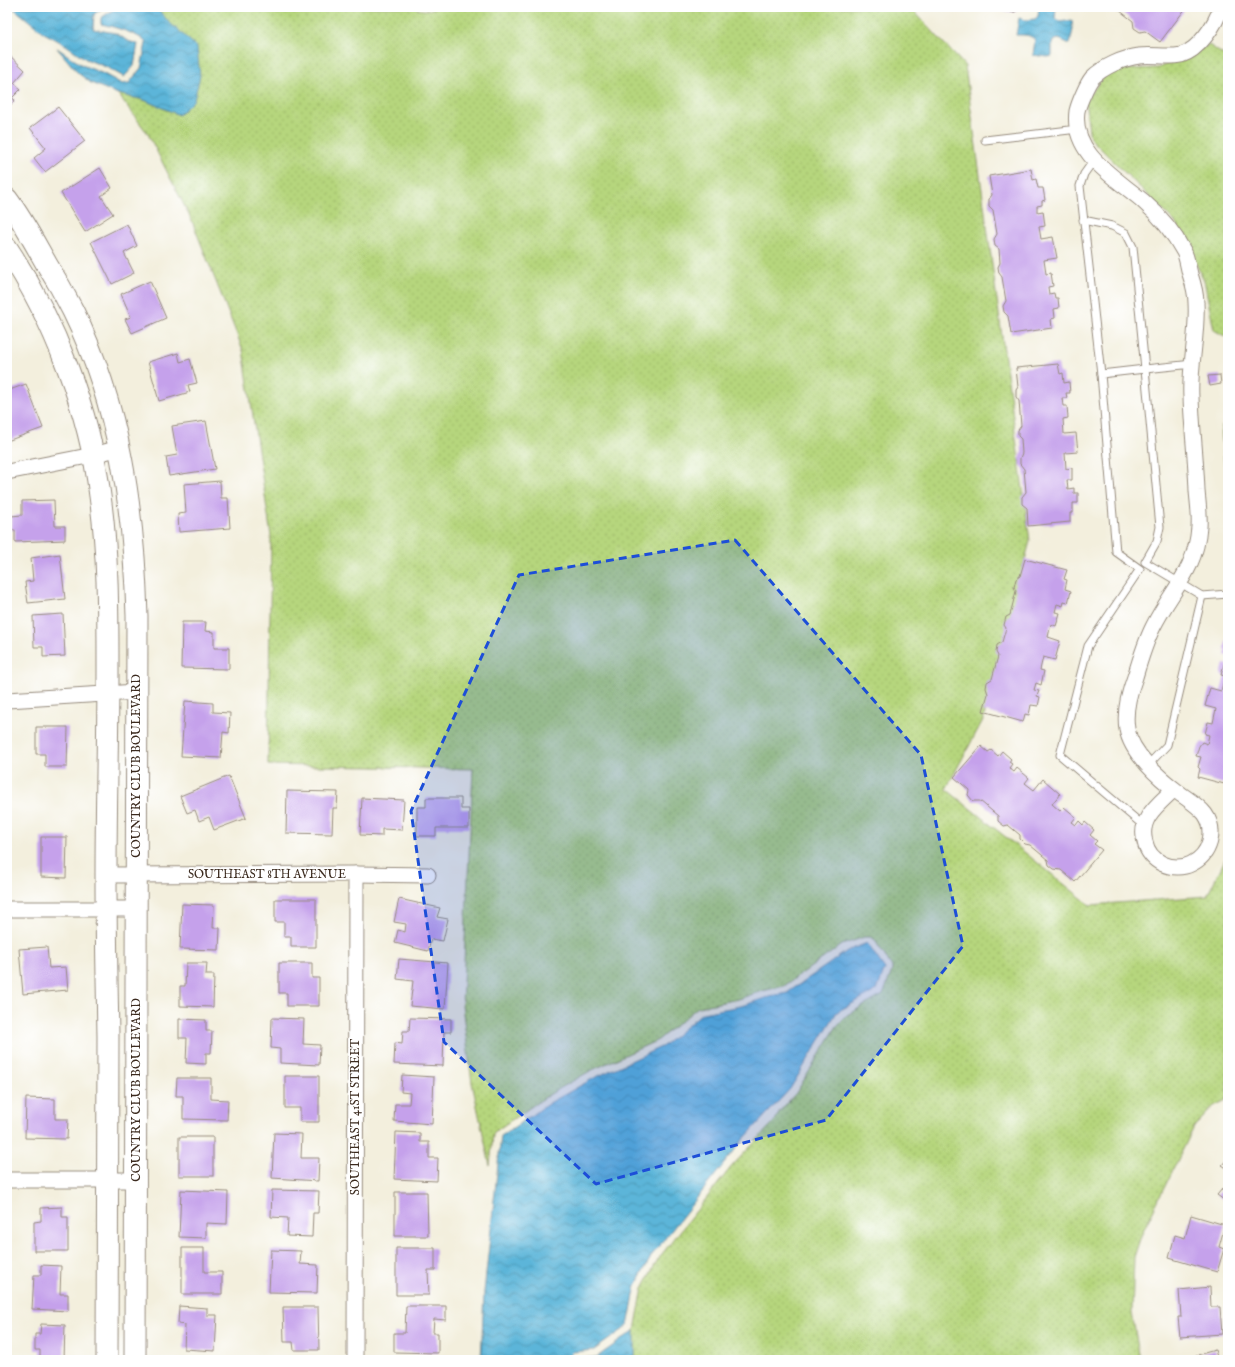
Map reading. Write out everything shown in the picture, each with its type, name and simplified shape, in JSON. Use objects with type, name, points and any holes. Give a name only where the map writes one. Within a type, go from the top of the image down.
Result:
[{"type":"main road","name":"COUNTRY CLUB BOULEVARD","points":[[10,208],[73,311],[86,341],[108,402],[120,448],[131,517],[135,561],[137,616],[136,1360]]},
{"type":"main road","points":[[7,248],[39,303],[78,398],[93,455],[100,494],[105,542],[108,600],[106,875],[107,1360]]},
{"type":"street","points":[[1174,789],[1147,817],[1144,826],[1144,838],[1147,850],[1155,859],[1165,865],[1176,868],[1188,866],[1198,860],[1206,851],[1211,840],[1211,828],[1207,817],[1199,808],[1174,789],[1148,765],[1136,750],[1127,730],[1128,698],[1154,625],[1180,583],[1196,551],[1199,525],[1190,385],[1193,364],[1196,301],[1184,252],[1166,225],[1156,214],[1143,201],[1094,160],[1085,149],[1078,129],[1077,110],[1091,79],[1117,62],[1140,56],[1181,55],[1195,47],[1211,29],[1219,15],[1221,7]]},
{"type":"street","points":[[7,472],[93,455],[120,448]]},
{"type":"street","points":[[7,700],[137,692]]},
{"type":"street","name":"SOUTHEAST 41ST STREET","points":[[355,1360],[356,874]]},
{"type":"street","name":"SOUTHEAST 8TH AVENUE","points":[[106,875],[428,875]]},
{"type":"street","points":[[7,909],[136,909]]},
{"type":"street","points":[[7,1180],[136,1180]]},
{"type":"lane","points":[[985,140],[1078,129]]},
{"type":"lane","points":[[1094,160],[1084,174],[1080,186],[1101,374],[1116,552],[1140,569]]},
{"type":"lane","points":[[1083,220],[1112,226],[1126,233],[1133,247],[1160,527],[1156,541],[1145,562],[1088,646],[1060,755],[1144,826]]},
{"type":"lane","points":[[1101,374],[1193,364]]},
{"type":"lane","points":[[1145,562],[1202,596],[1228,594]]},
{"type":"lane","points":[[1148,765],[1167,745],[1202,596]]},
{"type":"highlighted area","points":[[735,540],[921,755],[963,946],[826,1120],[596,1184],[444,1042],[411,811],[519,575]]},
{"type":"green space","points":[[156,7],[415,7],[425,10],[436,7],[910,7],[965,66],[1030,541],[983,720],[946,789],[1090,905],[1207,896],[1228,854],[1228,972],[1224,980],[1225,984],[1228,986],[1228,1099],[1214,1106],[1194,1127],[1142,1233],[1134,1257],[1132,1313],[1140,1360],[635,1360],[635,1330],[643,1288],[658,1259],[732,1166],[775,1121],[779,1112],[796,1093],[837,1026],[847,1015],[883,995],[892,971],[892,967],[874,939],[870,937],[864,937],[842,945],[784,986],[738,999],[698,1007],[658,1040],[590,1071],[547,1096],[494,1132],[490,1166],[472,1083],[462,1005],[473,769],[268,765],[271,536],[243,350],[192,221],[148,134],[118,94],[144,100],[179,115],[168,22]]},
{"type":"green space","points":[[1209,45],[1228,58],[1228,338],[1214,330],[1204,280],[1175,222],[1090,138],[1085,100],[1110,70],[1158,68]]},
{"type":"green space","points":[[1221,427],[1228,427],[1228,470],[1225,470]]},
{"type":"water","points":[[12,7],[104,7],[94,14],[93,29],[115,33],[128,41],[138,44],[134,66],[124,77],[108,68],[86,59],[66,45],[44,33]]},
{"type":"water","points":[[121,7],[156,7],[169,22],[197,47],[200,76],[194,100],[179,115],[144,100],[118,94],[91,83],[78,73],[57,48],[82,65],[104,74],[122,84],[129,83],[141,68],[146,43],[132,34],[101,24],[101,18],[113,10]]},
{"type":"water","points":[[1039,7],[1056,7],[1055,19],[1061,21],[1072,20],[1073,29],[1070,44],[1059,39],[1054,40],[1052,43],[1052,56],[1048,57],[1033,55],[1035,40],[1033,38],[1027,35],[1016,35],[1019,18],[1026,20],[1035,19],[1038,16]]},
{"type":"water","points":[[867,943],[885,969],[877,990],[837,1012],[790,1089],[742,1141],[652,1255],[636,1285],[628,1326],[594,1350],[572,1352],[568,1360],[481,1360],[484,1292],[501,1136],[551,1102],[594,1078],[663,1046],[702,1013],[741,1006],[787,993],[847,951]]},
{"type":"water","points":[[635,1330],[635,1360],[577,1360],[597,1357]]},
{"type":"building","points":[[1000,7],[1021,7],[1015,12],[1004,11]]},
{"type":"building","points":[[1115,7],[1186,8],[1160,42],[1145,31],[1140,32],[1134,28],[1133,21]]},
{"type":"building","points":[[7,53],[25,70],[14,83],[21,89],[12,98],[15,100],[7,109]]},
{"type":"building","points":[[58,107],[85,141],[45,172],[34,158],[46,148],[30,128]]},
{"type":"building","points":[[100,168],[112,188],[101,196],[113,214],[85,232],[61,193]]},
{"type":"building","points":[[1031,169],[1033,180],[1036,179],[1038,188],[1043,188],[1045,200],[1042,201],[1042,205],[1037,206],[1037,212],[1043,211],[1045,226],[1039,227],[1041,239],[1053,237],[1057,258],[1044,260],[1046,274],[1051,273],[1053,286],[1048,287],[1049,294],[1054,293],[1055,298],[1058,298],[1059,308],[1054,309],[1055,318],[1051,319],[1052,328],[1011,334],[1008,316],[1004,312],[1003,306],[1006,301],[1002,277],[999,273],[998,267],[1000,263],[999,249],[995,246],[994,239],[997,234],[993,210],[989,206],[989,199],[992,195],[989,176]]},
{"type":"building","points":[[127,224],[137,246],[124,253],[134,273],[112,284],[91,242]]},
{"type":"building","points":[[150,281],[166,318],[132,333],[125,319],[131,317],[121,294]]},
{"type":"building","points":[[178,353],[180,362],[190,359],[197,383],[188,385],[190,392],[159,401],[148,362]]},
{"type":"building","points":[[1058,364],[1060,374],[1063,373],[1064,383],[1069,382],[1070,393],[1066,393],[1067,398],[1062,398],[1063,406],[1067,406],[1068,418],[1063,419],[1064,434],[1076,433],[1078,452],[1065,453],[1066,469],[1072,468],[1072,480],[1067,480],[1068,489],[1074,488],[1074,493],[1078,493],[1078,503],[1073,503],[1073,513],[1070,513],[1070,522],[1028,526],[1027,508],[1022,504],[1022,497],[1026,492],[1024,469],[1020,464],[1022,453],[1021,439],[1018,436],[1018,430],[1021,426],[1019,401],[1016,397],[1016,390],[1018,387],[1016,368]]},
{"type":"building","points":[[1220,375],[1221,384],[1210,386],[1208,376]]},
{"type":"building","points":[[26,384],[43,428],[7,441],[7,391]]},
{"type":"building","points":[[206,421],[215,469],[169,476],[166,457],[177,455],[172,426]]},
{"type":"building","points":[[220,481],[221,498],[228,498],[230,528],[179,532],[178,514],[186,513],[184,484]]},
{"type":"building","points":[[54,500],[55,526],[65,526],[65,540],[15,542],[15,530],[11,530],[11,516],[22,515],[22,501]]},
{"type":"building","points":[[60,554],[65,599],[28,603],[25,582],[33,581],[31,558]]},
{"type":"building","points":[[1025,559],[1067,570],[1064,579],[1067,580],[1065,589],[1071,591],[1068,603],[1064,602],[1063,606],[1057,604],[1055,612],[1060,613],[1056,626],[1051,624],[1048,637],[1060,641],[1055,660],[1043,657],[1040,670],[1044,671],[1041,685],[1036,683],[1034,690],[1039,691],[1037,696],[1040,697],[1038,706],[1031,705],[1029,715],[1025,714],[1023,722],[983,711],[988,694],[986,688],[987,682],[992,679],[998,656],[996,652],[997,645],[1002,642],[1006,628],[1004,625],[1006,617],[1010,615],[1016,591],[1014,587],[1016,579],[1020,576]]},
{"type":"building","points":[[63,614],[65,656],[43,657],[43,647],[34,647],[33,616]]},
{"type":"building","points":[[182,622],[206,622],[205,631],[214,632],[214,648],[229,648],[229,669],[181,668]]},
{"type":"building","points":[[1227,640],[1228,656],[1225,655],[1226,651],[1224,649]]},
{"type":"building","points":[[1224,664],[1228,665],[1228,785],[1198,777],[1200,769],[1198,767],[1201,757],[1196,756],[1202,742],[1207,744],[1209,735],[1205,734],[1208,722],[1213,723],[1216,709],[1205,706],[1210,688],[1221,691],[1225,676],[1221,675]]},
{"type":"building","points":[[185,701],[213,703],[213,712],[230,713],[229,733],[223,732],[221,758],[181,756]]},
{"type":"building","points":[[36,727],[68,727],[67,767],[45,767],[45,754],[36,754]]},
{"type":"building","points":[[981,746],[988,752],[991,750],[998,756],[1002,751],[1011,759],[1009,762],[1012,764],[1009,768],[1014,772],[1017,768],[1029,778],[1025,783],[1034,790],[1043,779],[1060,794],[1052,804],[1060,811],[1064,807],[1076,817],[1072,822],[1076,825],[1079,821],[1083,825],[1085,822],[1094,830],[1090,835],[1097,841],[1094,844],[1102,850],[1075,882],[1061,870],[1054,869],[1049,865],[1048,860],[1030,845],[1025,844],[1020,839],[1020,835],[1008,825],[1004,826],[998,821],[998,816],[980,801],[973,801],[968,795],[969,790],[954,777]]},
{"type":"building","points":[[229,776],[246,818],[214,830],[209,817],[199,821],[195,810],[187,813],[180,796]]},
{"type":"building","points":[[287,791],[338,792],[337,808],[333,808],[332,834],[286,833]]},
{"type":"building","points":[[362,798],[404,800],[402,830],[382,829],[382,836],[360,835]]},
{"type":"building","points":[[426,798],[461,798],[461,809],[469,809],[469,828],[436,828],[436,836],[417,836],[417,807],[426,807]]},
{"type":"building","points":[[41,837],[67,837],[66,878],[41,877]]},
{"type":"building","points":[[275,899],[316,899],[316,947],[291,947],[291,937],[284,937],[284,922],[275,922]]},
{"type":"building","points":[[399,899],[440,908],[437,917],[448,919],[443,941],[431,939],[428,951],[395,943],[398,930],[405,932],[406,924],[394,922]]},
{"type":"building","points":[[182,904],[214,905],[213,928],[220,928],[219,950],[180,949]]},
{"type":"building","points":[[47,947],[49,968],[66,967],[68,990],[23,994],[19,949]]},
{"type":"building","points":[[399,959],[448,963],[445,1009],[410,1006],[413,981],[397,979]]},
{"type":"building","points":[[186,963],[207,963],[206,975],[214,975],[213,1007],[180,1006],[180,986],[185,986]]},
{"type":"building","points":[[279,963],[312,963],[312,978],[319,978],[319,1006],[287,1006],[287,993],[279,993]]},
{"type":"building","points":[[272,1018],[304,1019],[303,1044],[320,1045],[319,1065],[280,1063],[280,1049],[271,1048]]},
{"type":"building","points":[[410,1018],[451,1019],[451,1032],[444,1032],[443,1066],[394,1064],[395,1043],[402,1044],[403,1031],[409,1031]]},
{"type":"building","points":[[179,1019],[206,1020],[206,1031],[212,1031],[211,1053],[206,1053],[206,1064],[186,1063],[187,1038],[179,1038]]},
{"type":"building","points":[[402,1075],[434,1077],[432,1124],[394,1121],[395,1104],[409,1104],[410,1093],[401,1092]]},
{"type":"building","points":[[285,1076],[319,1076],[319,1122],[300,1122],[300,1108],[285,1108]]},
{"type":"building","points":[[177,1078],[211,1078],[211,1099],[228,1100],[227,1120],[183,1119],[183,1096],[176,1096]]},
{"type":"building","points":[[26,1098],[55,1099],[55,1119],[68,1119],[67,1139],[25,1138]]},
{"type":"building","points":[[396,1132],[420,1133],[420,1142],[429,1142],[429,1158],[438,1158],[437,1181],[394,1179]]},
{"type":"building","points":[[274,1133],[302,1134],[301,1158],[319,1158],[318,1181],[272,1178]]},
{"type":"building","points":[[179,1137],[213,1137],[213,1176],[179,1176]]},
{"type":"building","points":[[1228,1158],[1228,1169],[1222,1165]]},
{"type":"building","points":[[1228,1182],[1228,1203],[1217,1195]]},
{"type":"building","points":[[181,1190],[228,1192],[227,1224],[206,1223],[206,1238],[179,1237]]},
{"type":"building","points":[[272,1190],[319,1191],[318,1213],[313,1213],[312,1237],[287,1236],[288,1218],[271,1217]]},
{"type":"building","points":[[395,1192],[427,1192],[428,1236],[395,1236]]},
{"type":"building","points":[[62,1207],[62,1217],[68,1217],[68,1251],[34,1251],[34,1222],[41,1221],[41,1208]]},
{"type":"building","points":[[1191,1215],[1225,1225],[1219,1247],[1224,1249],[1217,1272],[1169,1258],[1175,1235],[1185,1238]]},
{"type":"building","points":[[182,1248],[204,1248],[204,1272],[222,1272],[222,1294],[182,1294]]},
{"type":"building","points":[[396,1248],[435,1248],[435,1270],[428,1270],[429,1295],[396,1295]]},
{"type":"building","points":[[271,1250],[301,1251],[300,1264],[318,1265],[317,1293],[269,1292]]},
{"type":"building","points":[[41,1265],[61,1266],[60,1294],[68,1294],[68,1311],[32,1309],[34,1275],[41,1275]]},
{"type":"building","points":[[1210,1287],[1211,1307],[1220,1307],[1222,1334],[1180,1337],[1178,1317],[1181,1317],[1179,1290]]},
{"type":"building","points":[[179,1306],[207,1308],[207,1315],[217,1315],[215,1351],[184,1349],[185,1325],[178,1324]]},
{"type":"building","points":[[406,1306],[446,1306],[446,1320],[434,1319],[433,1333],[438,1333],[438,1353],[394,1352],[394,1333],[405,1333]]},
{"type":"building","points":[[283,1307],[318,1307],[319,1350],[294,1350],[293,1342],[284,1342]]},
{"type":"building","points":[[41,1324],[65,1325],[64,1360],[40,1360],[40,1350],[35,1350],[35,1334],[40,1334]]},
{"type":"building","points":[[1215,1350],[1218,1360],[1180,1360]]}]
